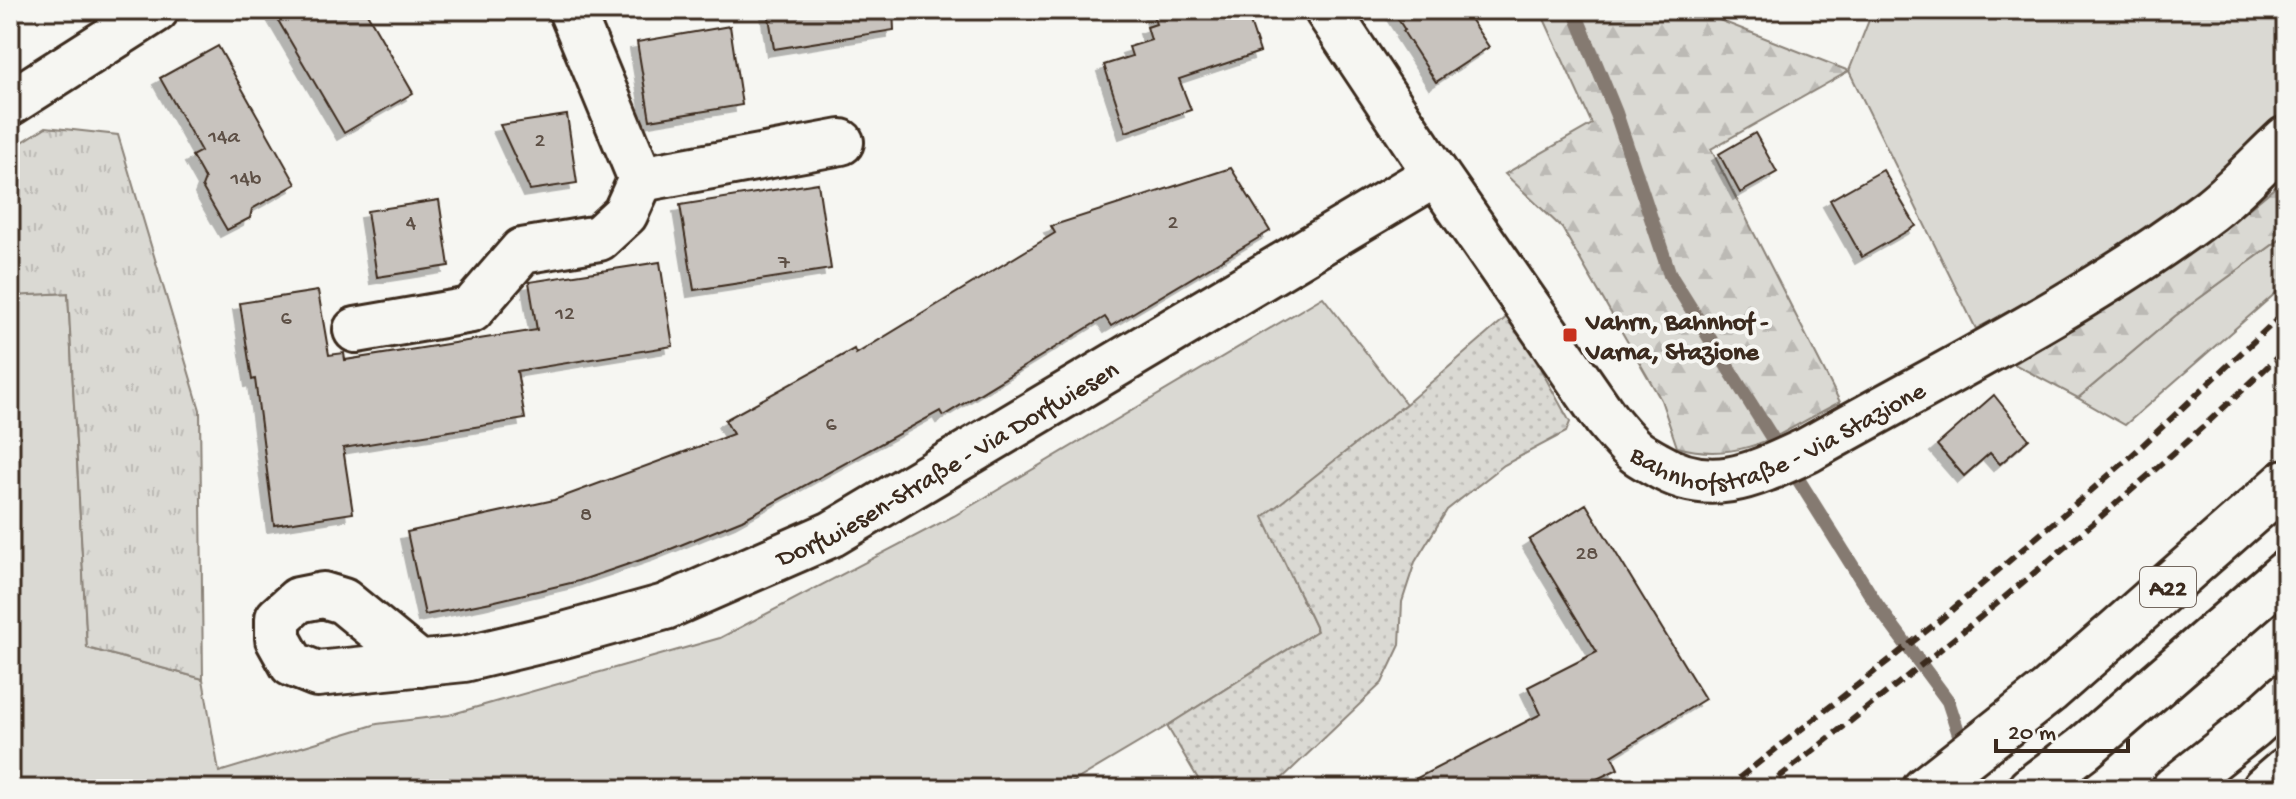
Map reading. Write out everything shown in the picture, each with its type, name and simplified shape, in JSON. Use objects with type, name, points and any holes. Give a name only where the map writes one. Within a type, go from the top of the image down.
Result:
[{"type":"main road","points":[[10,103],[156,10]]},
{"type":"main road","points":[[356,330],[471,310],[522,251],[599,238],[625,214],[641,179],[571,10]]},
{"type":"main road","name":"Bahnhofstraße - Via Stazione","points":[[1327,10],[1597,408],[1637,453],[1688,480],[1723,482],[1760,472],[1808,450],[2069,303],[2150,253],[2213,207],[2286,139]]},
{"type":"main road","points":[[641,179],[841,142]]},
{"type":"main road","name":"Dorfwiesen-Straße - Via Dorfwiesen","points":[[420,664],[464,659],[665,607],[832,534],[1436,174]]},
{"type":"main road","name":"A22","points":[[1925,789],[2049,691],[2286,482]]},
{"type":"main road","name":"A22","points":[[2030,789],[2083,749],[2286,573]]},
{"type":"main road","points":[[2174,789],[2286,696]]},
{"type":"main road","points":[[2264,789],[2286,770]]},
{"type":"green space","points":[[1540,10],[1708,10],[1709,16],[1849,71],[1711,149],[1840,402],[1781,434],[1743,448],[1723,452],[1677,447],[1661,400],[1562,228],[1505,174],[1592,124]]},
{"type":"green space","points":[[1873,10],[2286,10],[2286,112],[2250,150],[2162,222],[2056,286],[1976,329],[1849,71]]},
{"type":"green space","points":[[46,127],[118,135],[200,410],[203,679],[87,648],[68,293],[10,296],[10,150]]},
{"type":"green space","points":[[2286,178],[2286,235],[2175,316],[2078,398],[2014,364],[2154,277],[2222,230]]},
{"type":"green space","points":[[2286,235],[2286,284],[2125,425],[2078,398],[2175,316]]},
{"type":"green space","points":[[68,293],[87,648],[203,679],[219,772],[377,724],[449,715],[720,638],[954,516],[1323,297],[1406,404],[1264,517],[1317,631],[1061,789],[10,789],[10,296]]},
{"type":"green space","points":[[1510,314],[1570,422],[1566,432],[1504,465],[1447,510],[1415,562],[1402,602],[1400,645],[1382,683],[1271,789],[1204,789],[1167,726],[1317,631],[1263,517],[1406,404]]},
{"type":"building","points":[[272,10],[365,10],[413,93],[344,133]]},
{"type":"building","points":[[768,10],[893,10],[894,30],[774,49]]},
{"type":"building","points":[[1151,10],[1246,10],[1260,52],[1179,79],[1191,110],[1126,132],[1104,65],[1132,56],[1129,47],[1151,40],[1147,27],[1156,24]]},
{"type":"building","points":[[1392,10],[1464,10],[1489,47],[1436,82]]},
{"type":"building","points":[[730,26],[742,105],[650,120],[637,42]]},
{"type":"building","points":[[218,46],[296,184],[252,209],[250,218],[227,230],[202,187],[205,179],[192,156],[201,151],[160,78]]},
{"type":"building","points":[[567,115],[577,183],[530,190],[500,125]]},
{"type":"building","points":[[1755,133],[1777,172],[1740,193],[1719,154]]},
{"type":"building","points":[[1231,168],[1270,231],[1111,326],[1105,317],[943,416],[940,411],[742,520],[661,553],[579,581],[425,615],[407,532],[554,500],[733,434],[725,420],[854,349],[856,354],[1055,233],[1051,226]]},
{"type":"building","points":[[1883,170],[1916,226],[1862,257],[1830,200]]},
{"type":"building","points":[[818,183],[831,269],[694,290],[680,205]]},
{"type":"building","points":[[439,200],[449,266],[377,277],[367,211]]},
{"type":"building","points":[[660,262],[673,346],[517,371],[525,419],[343,448],[353,513],[274,525],[255,379],[252,380],[240,303],[318,291],[329,355],[344,353],[345,360],[537,330],[529,282]]},
{"type":"building","points":[[1994,395],[2029,439],[2000,464],[1990,453],[1964,476],[1937,445]]},
{"type":"building","points":[[1586,504],[1705,699],[1612,756],[1618,769],[1576,789],[1396,789],[1541,714],[1528,687],[1597,652],[1529,540]]},
{"type":"waterway","points":[[1574,10],[1616,113],[1670,275],[1877,605],[1948,701],[1977,789]]},
{"type":"railway","points":[[1725,789],[1939,621],[2129,458],[2286,311]]},
{"type":"railway","points":[[1764,789],[1965,630],[2096,521],[2286,349]]},
{"type":"place","name":"Vahrn, Bahnhof - Varna, Stazione","points":[[1570,335]]}]
